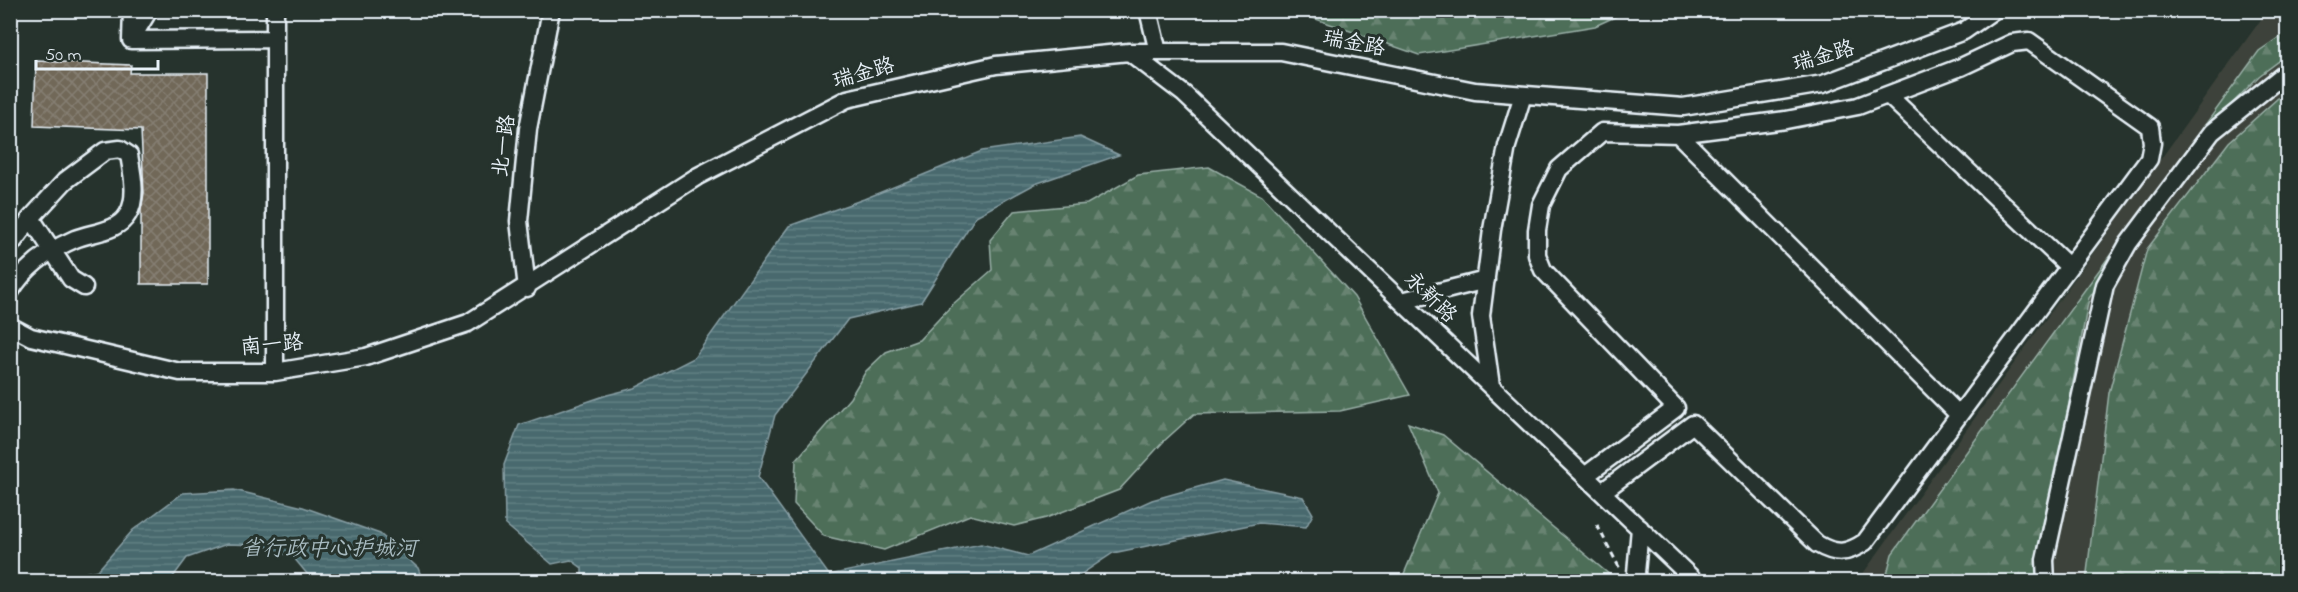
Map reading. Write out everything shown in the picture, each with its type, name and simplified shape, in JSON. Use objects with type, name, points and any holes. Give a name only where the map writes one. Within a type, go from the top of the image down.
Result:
[{"type":"street","points":[[131,40],[132,10]]},
{"type":"street","points":[[131,40],[149,10]]},
{"type":"street","points":[[275,10],[275,372]]},
{"type":"street","name":"北一路","points":[[527,288],[519,221],[528,129],[552,10]]},
{"type":"street","points":[[1148,10],[1158,52]]},
{"type":"street","name":"瑞金路","points":[[527,288],[698,176],[847,99],[996,65],[1129,52],[1281,52],[1475,91],[1683,107],[1823,84],[1965,31],[1994,10]]},
{"type":"street","points":[[131,40],[275,39]]},
{"type":"street","points":[[2029,41],[2150,127],[2152,143],[2149,159],[1866,542],[1851,551],[1830,552],[1817,544],[1676,408],[1543,270],[1537,255],[1541,205],[1559,169],[1602,132],[1678,134],[1786,120],[1858,106],[1888,95],[1960,67],[2012,43],[2029,41]]},
{"type":"street","name":"永新路","points":[[1129,52],[1184,94],[1696,582]]},
{"type":"street","points":[[2046,582],[2045,560],[2105,285],[2128,244],[2212,132],[2288,71]]},
{"type":"street","points":[[1491,386],[1481,316],[1507,146],[1523,94]]},
{"type":"street","points":[[1888,95],[2069,267]]},
{"type":"street","points":[[1678,134],[1959,415]]},
{"type":"street","points":[[10,246],[31,218],[66,181],[105,151],[120,149],[129,155],[133,200],[128,215],[113,228],[73,240],[52,251],[34,263],[10,292]]},
{"type":"street","points":[[31,218],[71,279],[84,286]]},
{"type":"street","points":[[1402,302],[1486,280]]},
{"type":"street","name":"南一路","points":[[10,326],[31,337],[180,372],[275,372],[366,357],[468,323],[527,288]]},
{"type":"street","points":[[1585,476],[1676,408]]},
{"type":"street","points":[[1602,492],[1693,424]]},
{"type":"street","points":[[1638,582],[1636,573],[1640,528]]},
{"type":"path","points":[[1598,525],[1621,572]]},
{"type":"shaded area","points":[[2267,11],[2287,11],[2287,581],[1857,582]]},
{"type":"green space","points":[[1628,10],[1595,26],[1419,55],[1293,11]]},
{"type":"green space","points":[[2287,32],[2287,55],[2259,76],[2222,114],[2089,298],[2035,581],[1885,582],[1892,554],[2259,51]]},
{"type":"green space","points":[[2287,90],[2287,581],[2086,581],[2109,393],[2147,249],[2229,142]]},
{"type":"green space","points":[[1209,167],[1262,196],[1354,297],[1410,395],[1340,411],[1194,414],[1164,441],[1119,490],[1046,518],[1014,526],[970,515],[884,550],[824,536],[794,504],[796,460],[850,398],[866,371],[886,352],[919,340],[952,305],[992,270],[990,240],[1014,211],[1087,204],[1138,175]]},
{"type":"green space","points":[[1408,423],[1443,435],[1617,581],[1401,581],[1438,493]]},
{"type":"water","points":[[1080,137],[1119,155],[1035,184],[976,216],[921,302],[848,319],[775,415],[758,477],[829,575],[981,544],[1028,556],[1152,500],[1223,480],[1303,497],[1313,514],[1306,527],[1259,523],[1113,553],[1071,581],[582,582],[582,568],[571,560],[552,564],[505,524],[504,465],[519,425],[607,395],[635,388],[694,358],[789,226],[864,199],[982,151]]},
{"type":"water","name":"省行政中心护城河","points":[[234,490],[303,507],[380,534],[418,568],[423,581],[313,581],[294,558],[262,545],[227,544],[187,558],[170,581],[46,581],[98,570],[133,530],[183,493]]},
{"type":"building","points":[[36,61],[131,65],[130,73],[208,73],[208,284],[141,284],[141,210],[144,193],[141,130],[34,126]]}]
